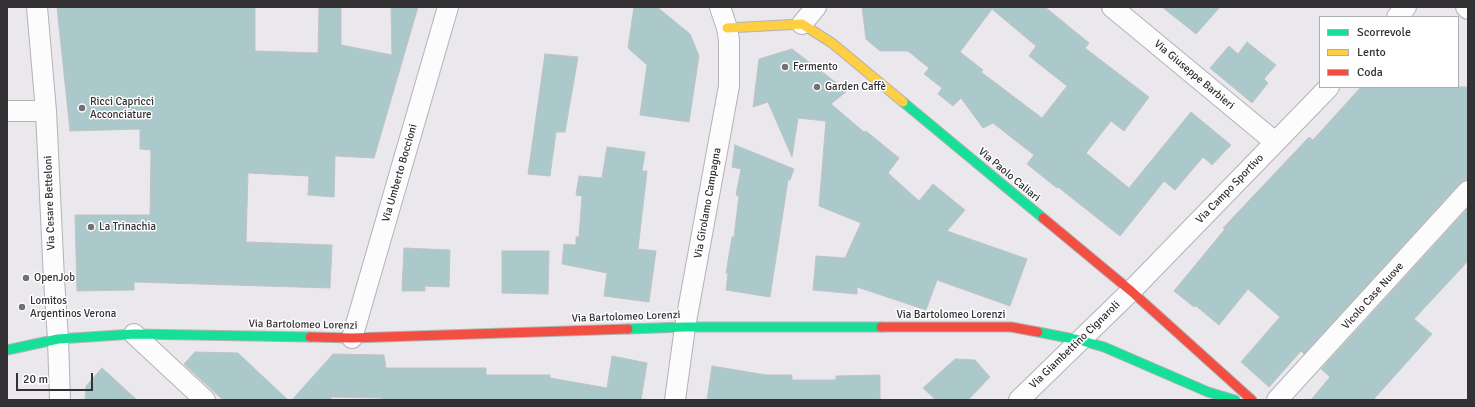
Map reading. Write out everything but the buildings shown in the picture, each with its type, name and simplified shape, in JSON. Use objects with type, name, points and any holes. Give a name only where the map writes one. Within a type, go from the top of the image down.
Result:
[{"type":"street","name":"Via Cesare Betteloni","points":[[37,7],[46,111],[60,400]]},
{"type":"street","name":"Via Umberto Boccioni","points":[[352,338],[448,7]]},
{"type":"street","name":"Via Girolamo Campagna","points":[[675,400],[685,327],[729,86],[729,40],[727,28],[720,7]]},
{"type":"street","points":[[727,28],[802,24],[816,7]]},
{"type":"street","name":"Via Giuseppe Barbieri","points":[[1112,7],[1275,142]]},
{"type":"street","points":[[1398,16],[1406,7]]},
{"type":"street","name":"Via Paolo Caliari","points":[[802,24],[832,43],[1131,291],[1252,400]]},
{"type":"street","name":"Via Campo Sportivo","points":[[1131,291],[1328,88]]},
{"type":"street","points":[[7,110],[46,111]]},
{"type":"street","name":"Vicolo Case Nuove","points":[[1277,400],[1468,191]]},
{"type":"street","name":"Via Giambettino Cignaroli","points":[[1019,400],[1131,291]]},
{"type":"street","name":"Via Bartolomeo Lorenzi","points":[[7,350],[58,339],[134,334],[352,338],[685,327],[1011,327],[1080,340],[1104,347],[1208,392],[1235,400]]},
{"type":"street","points":[[134,334],[205,400]]},
{"type":"traffic: fast","points":[[903,102],[1043,218]]},
{"type":"traffic: fast","points":[[628,329],[685,327],[881,327]]},
{"type":"traffic: fast","points":[[1038,332],[1079,340],[1104,347],[1208,392],[1235,400]]},
{"type":"traffic: fast","points":[[7,350],[58,339],[134,334],[310,337]]},
{"type":"traffic: slow","points":[[727,28],[802,24],[832,43],[903,102]]},
{"type":"traffic: jam","points":[[1043,218],[1131,291],[1252,400]]},
{"type":"traffic: jam","points":[[881,327],[1011,327],[1038,332]]},
{"type":"traffic: jam","points":[[310,337],[352,338],[628,329]]},
{"type":"place","name":"Fermento","points":[[785,67]]},
{"type":"place","name":"Garden Caffè","points":[[817,87]]},
{"type":"place","name":"Ricci Capricci Acconciature","points":[[82,108]]},
{"type":"place","name":"La Trinachia","points":[[91,227]]},
{"type":"place","name":"OpenJob","points":[[26,278]]},
{"type":"place","name":"Lomitos Argentinos Verona","points":[[22,307]]}]
